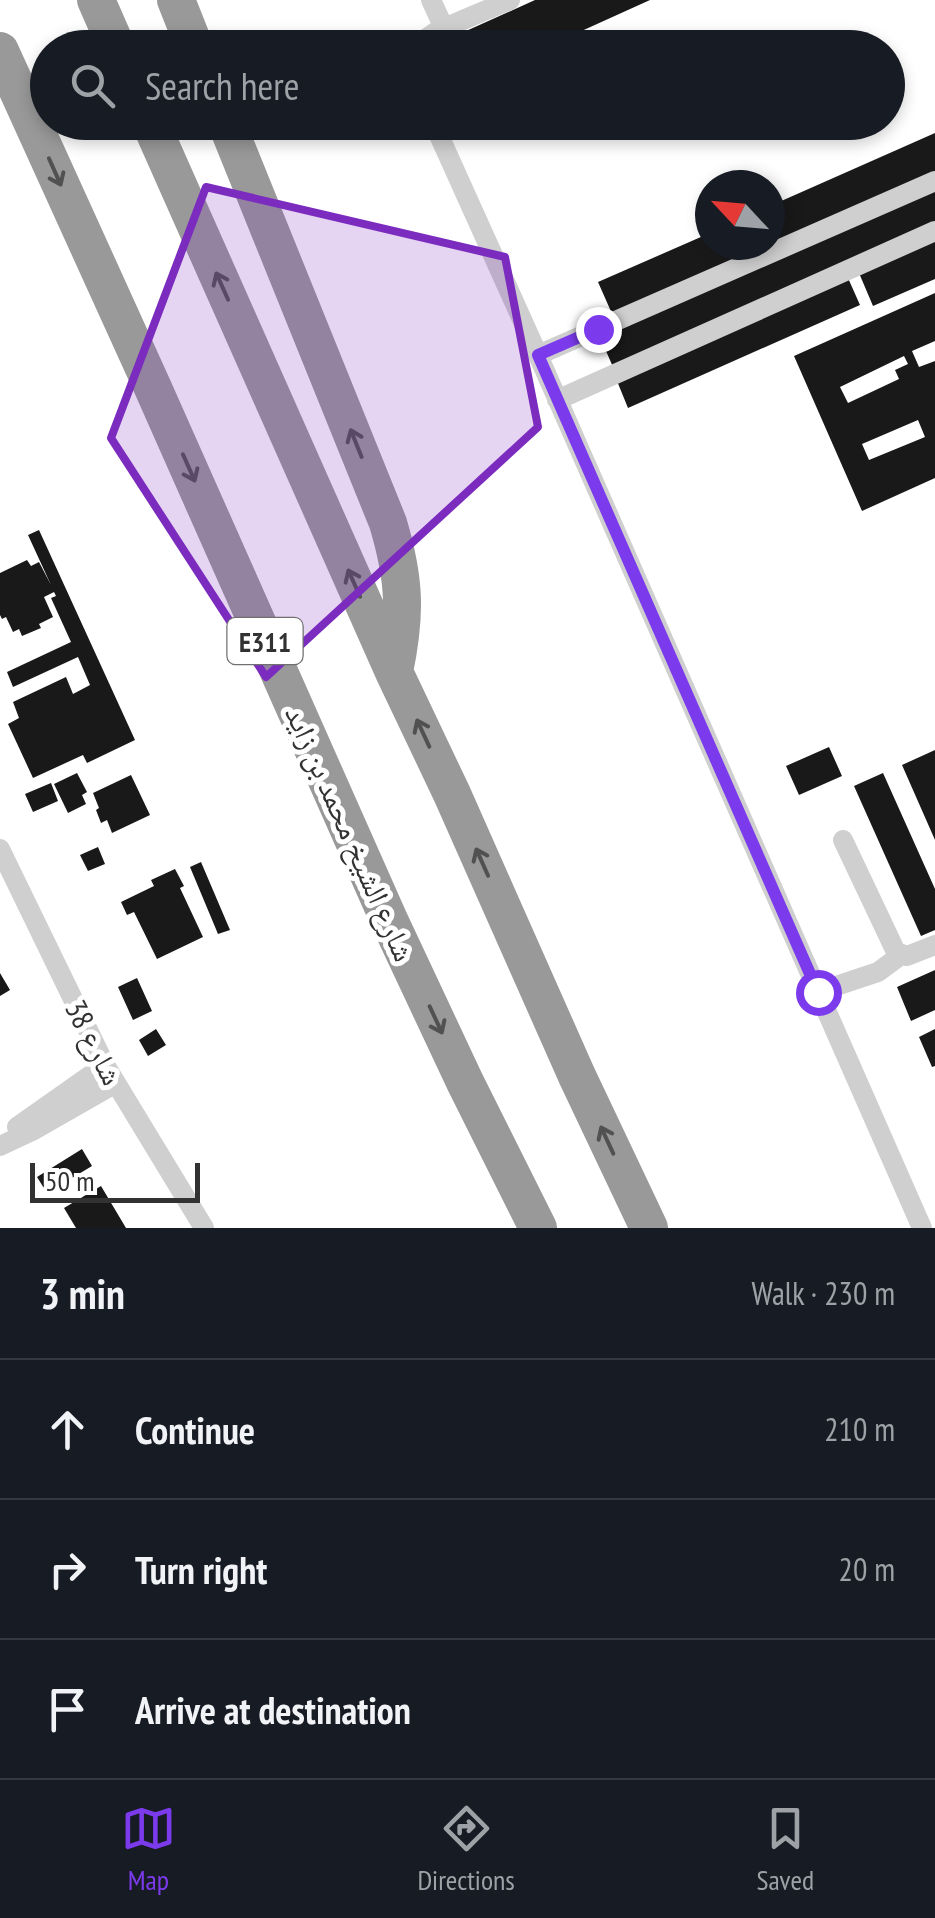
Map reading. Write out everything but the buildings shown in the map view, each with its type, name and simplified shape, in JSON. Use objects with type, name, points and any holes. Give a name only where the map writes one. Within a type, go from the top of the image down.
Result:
[{"type":"highway","points":[[96,0],[109,30]]},
{"type":"highway","points":[[176,0],[188,30]]},
{"type":"highway","name":"شارع الشيخ محمد بن زايد","points":[[0,51],[30,117]]},
{"type":"highway","name":"شارع الشيخ محمد بن زايد","points":[[40,140],[389,920],[538,1228]]},
{"type":"highway","points":[[158,140],[394,672],[649,1228]]},
{"type":"highway","points":[[233,140],[388,522],[399,559],[404,597],[402,635],[394,672]]},
{"type":"street","points":[[430,0],[444,28]]},
{"type":"street","points":[[441,30],[485,5],[510,0]]},
{"type":"street","points":[[441,140],[922,1228]]},
{"type":"street","points":[[538,355],[935,181]]},
{"type":"street","points":[[557,400],[935,231]]},
{"type":"street","points":[[843,840],[893,948],[900,955],[912,955],[935,945]]},
{"type":"street","name":"شارع 38","points":[[0,849],[110,1074],[204,1228]]},
{"type":"street","points":[[818,992],[878,972],[900,955]]},
{"type":"street","points":[[0,1144],[26,1120],[110,1074]]},
{"type":"highlighted area","points":[[206,187],[505,257],[538,427],[266,677],[111,438]]},
{"type":"route","points":[[598,329],[538,355],[818,992]]}]
